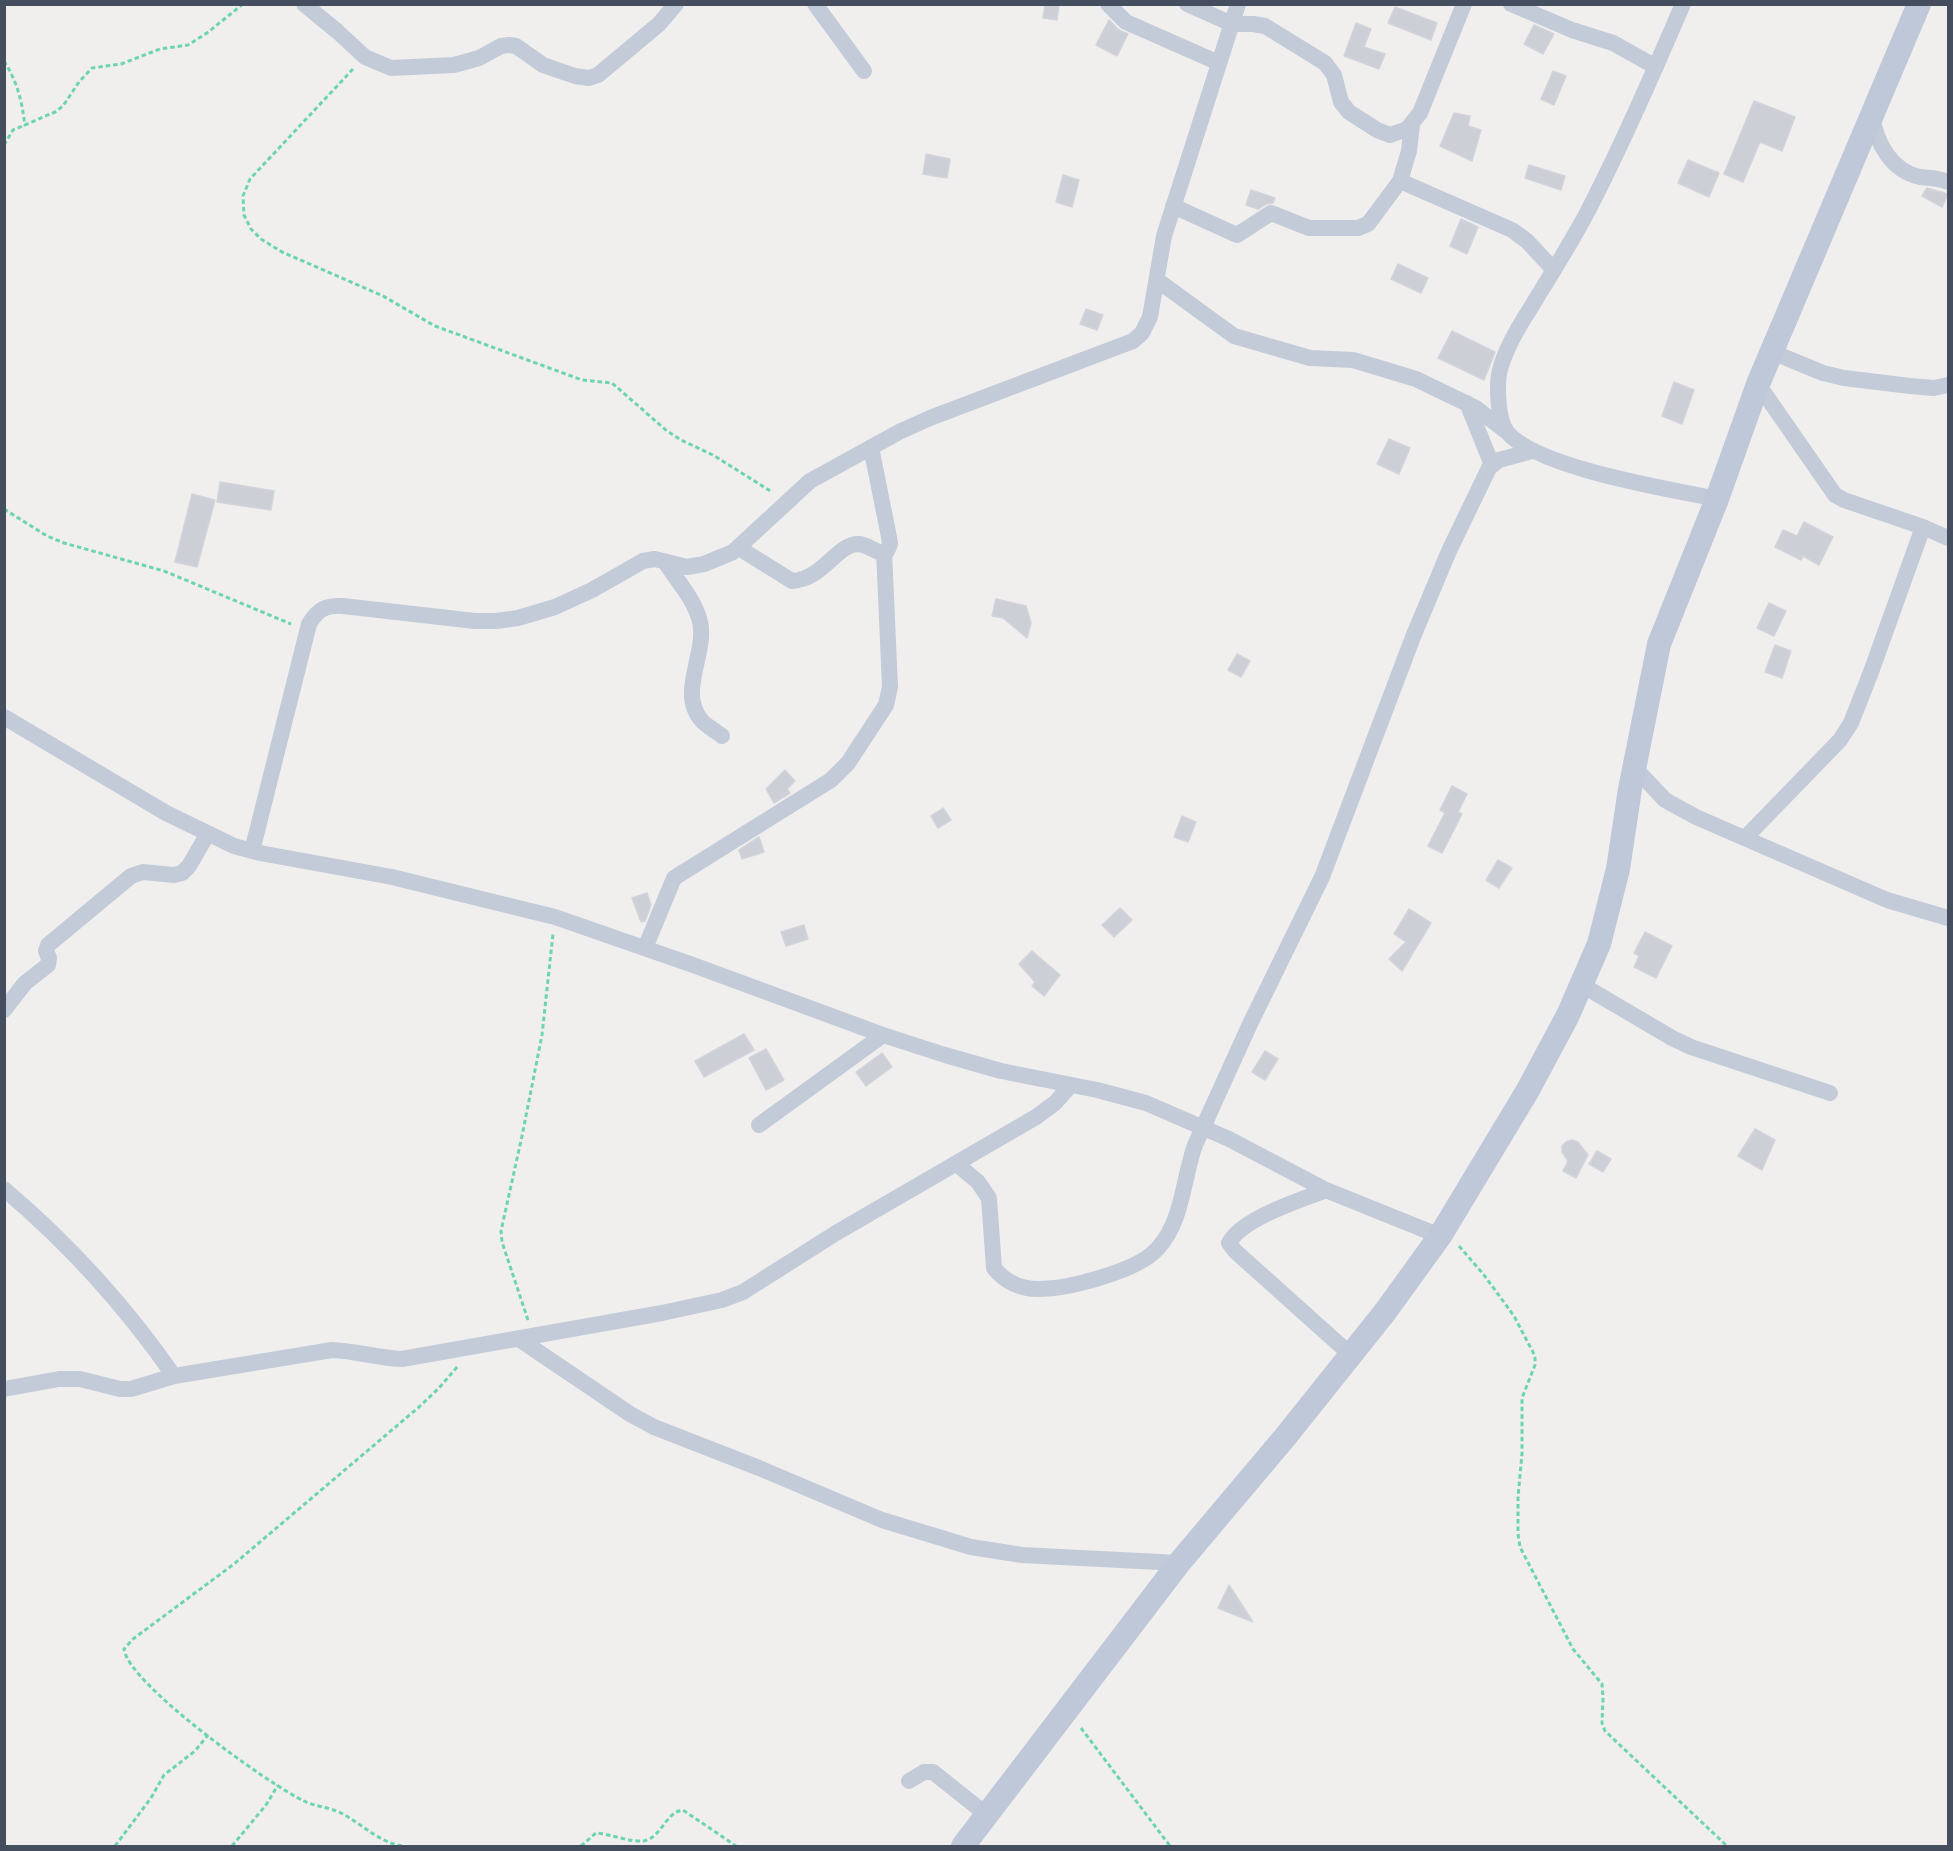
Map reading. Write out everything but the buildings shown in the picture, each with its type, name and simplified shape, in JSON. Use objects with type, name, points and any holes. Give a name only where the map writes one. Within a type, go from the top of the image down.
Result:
[{"type":"street","points":[[304,4],[365,57],[391,68],[454,65],[509,45],[516,46],[543,65],[575,76],[589,78],[598,75],[659,24],[676,4]]},
{"type":"street","points":[[815,4],[864,71]]},
{"type":"street","points":[[1108,4],[1126,22],[1219,63]]},
{"type":"street","points":[[1187,4],[1232,24],[1265,26],[1325,63],[1334,75],[1341,102],[1349,112],[1377,130],[1390,135],[1412,125],[1420,113],[1464,4]]},
{"type":"street","points":[[252,851],[308,630],[315,614],[322,608],[331,605],[476,621],[496,621],[518,618],[555,607],[592,590],[643,561],[655,559],[681,566],[704,564],[739,548],[810,481],[898,432],[1133,341],[1147,326],[1164,236],[1238,4]]},
{"type":"street","points":[[1511,4],[1572,30],[1613,43],[1656,67]]},
{"type":"street","points":[[1509,435],[1502,421],[1499,373],[1502,363],[1520,326],[1592,203],[1683,4]]},
{"type":"street","points":[[963,1846],[1179,1563],[1286,1436],[1385,1312],[1442,1233],[1528,1090],[1582,985],[1599,944],[1618,869],[1634,767],[1659,644],[1717,499],[1758,384],[1919,4]]},
{"type":"street","points":[[1872,116],[1874,129],[1881,146],[1896,165],[1919,177],[1948,182]]},
{"type":"street","points":[[1173,206],[1237,235],[1271,213],[1309,228],[1363,227],[1372,220],[1400,181],[1409,151],[1412,125]]},
{"type":"street","points":[[1400,181],[1512,230],[1527,241],[1553,269]]},
{"type":"street","points":[[1157,280],[1234,336],[1310,358],[1353,360],[1416,379],[1483,412],[1509,435],[1532,451],[1612,477],[1717,499]]},
{"type":"street","points":[[1772,352],[1823,373],[1844,378],[1910,386],[1947,387]]},
{"type":"street","points":[[1758,384],[1835,495],[1948,538]]},
{"type":"street","points":[[1467,403],[1492,465]]},
{"type":"street","points":[[645,948],[674,878],[831,780],[848,763],[886,705],[890,687],[884,552],[890,544],[871,447]]},
{"type":"street","points":[[957,1164],[978,1182],[989,1198],[994,1268],[1011,1283],[1039,1289],[1080,1282],[1123,1270],[1145,1260],[1158,1248],[1170,1232],[1189,1162],[1204,1128],[1250,1024],[1322,877],[1413,637],[1449,551],[1492,465],[1499,460],[1532,451]]},
{"type":"street","points":[[1745,838],[1840,740],[1851,723],[1923,527]]},
{"type":"street","points":[[739,548],[792,581],[810,577],[850,545],[858,544],[884,552]]},
{"type":"street","points":[[665,562],[693,603],[699,618],[701,644],[692,688],[694,707],[703,722],[722,736]]},
{"type":"street","points":[[4,717],[166,813],[207,835],[234,846],[392,877],[555,917],[883,1035],[1000,1071],[1123,1096],[1146,1103],[1204,1128],[1326,1190],[1442,1233]]},
{"type":"street","points":[[1634,767],[1665,800],[1677,808],[1887,900],[1948,918]]},
{"type":"street","points":[[4,1010],[25,983],[48,965],[49,958],[46,951],[48,945],[131,876],[143,872],[182,873],[189,866],[207,835]]},
{"type":"street","points":[[1582,985],[1690,1047],[1830,1092]]},
{"type":"street","points":[[759,1125],[883,1035]]},
{"type":"street","points":[[4,1389],[59,1379],[80,1379],[120,1389],[131,1389],[174,1376],[318,1351],[347,1350],[362,1355],[402,1359],[722,1300],[743,1292],[836,1233],[1036,1117],[1070,1086]]},
{"type":"street","points":[[4,1189],[100,1281],[151,1342],[174,1376]]},
{"type":"street","points":[[1326,1190],[1264,1215],[1234,1236],[1230,1243],[1235,1251],[1351,1355]]},
{"type":"street","points":[[526,1337],[615,1404],[654,1427],[882,1520],[971,1547],[1022,1555],[1179,1563]]},
{"type":"street","points":[[909,1781],[924,1772],[933,1772],[987,1815]]},
{"type":"path","points":[[4,145],[13,130],[55,112],[63,106],[79,82],[92,68],[121,64],[160,49],[188,45],[243,4]]},
{"type":"path","points":[[365,57],[250,178],[243,196],[244,215],[251,229],[261,239],[282,252],[383,296],[435,326],[582,380],[612,383],[667,431],[787,501]]},
{"type":"path","points":[[4,61],[13,74],[21,94],[25,126]]},
{"type":"path","points":[[4,510],[47,536],[64,543],[164,572],[308,630]]},
{"type":"path","points":[[526,1337],[501,1231],[542,1035],[555,917]]},
{"type":"path","points":[[1442,1233],[1484,1275],[1532,1346],[1535,1365],[1522,1398],[1522,1454],[1518,1497],[1520,1547],[1573,1649],[1602,1684],[1602,1723],[1605,1731],[1727,1846]]},
{"type":"path","points":[[402,1846],[380,1839],[336,1810],[304,1801],[278,1785],[187,1720],[159,1697],[127,1658],[124,1651],[126,1646],[234,1564],[419,1407],[475,1347]]},
{"type":"path","points":[[1068,1709],[1101,1757],[1170,1846]]},
{"type":"path","points":[[114,1846],[152,1798],[164,1775],[195,1751],[208,1735]]},
{"type":"path","points":[[232,1846],[266,1805],[278,1785]]},
{"type":"path","points":[[581,1846],[596,1833],[645,1840],[658,1833],[674,1813],[683,1810],[736,1846]]}]
